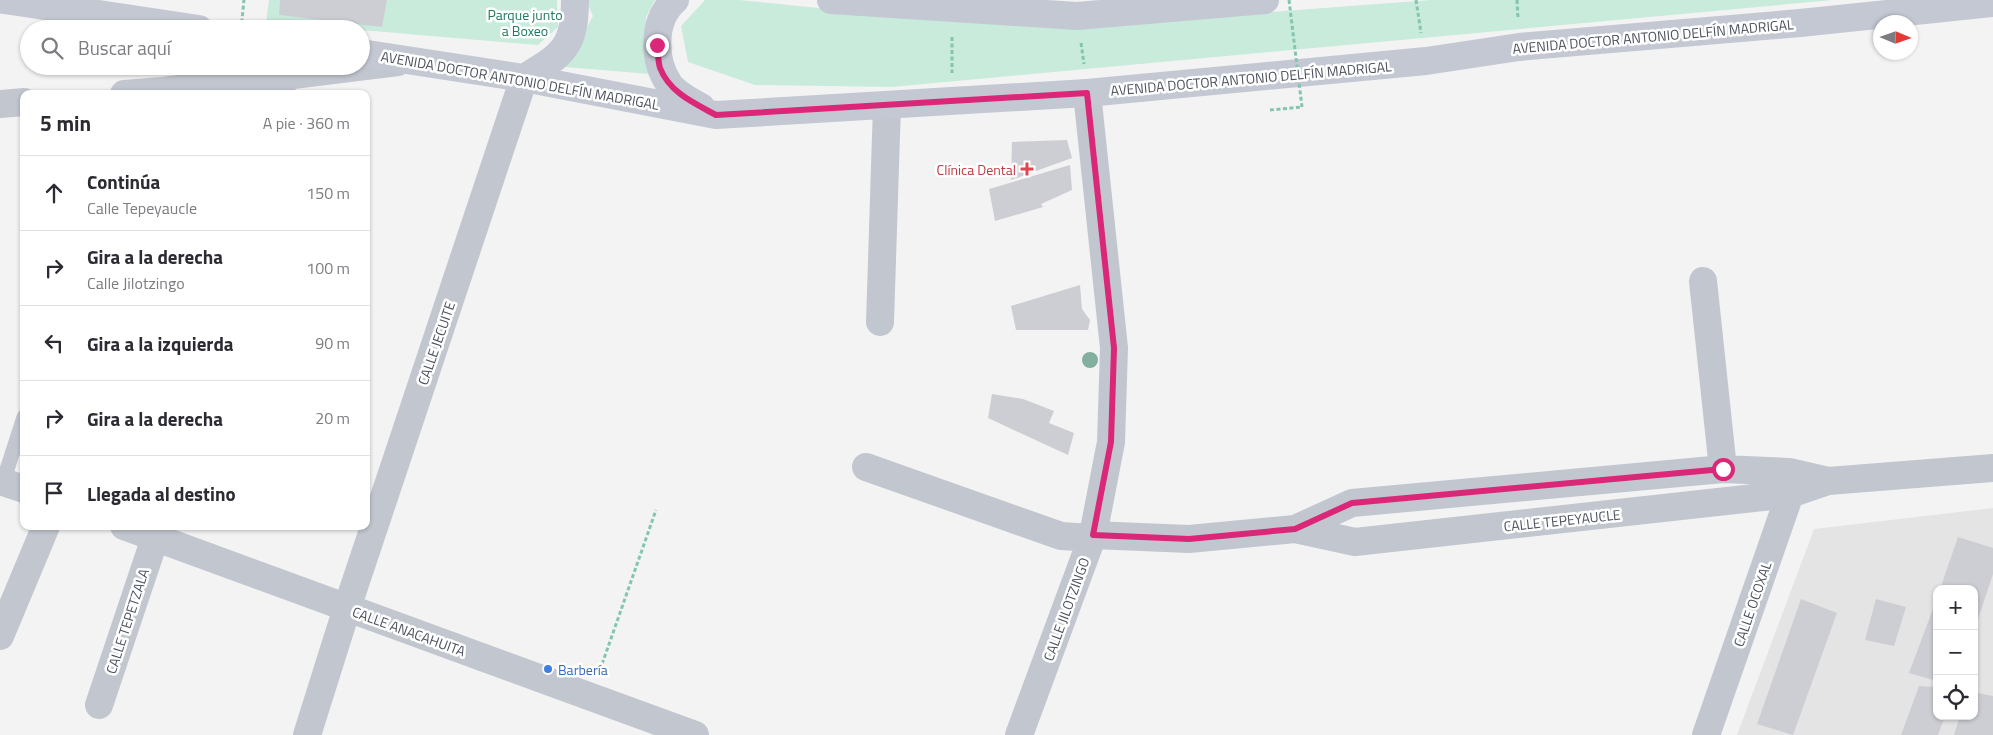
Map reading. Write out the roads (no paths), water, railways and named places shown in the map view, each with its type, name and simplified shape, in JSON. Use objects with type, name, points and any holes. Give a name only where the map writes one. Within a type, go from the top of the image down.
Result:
[{"type":"main road","points":[[4,0],[138,20]]},
{"type":"main road","points":[[524,78],[556,58],[568,44],[575,21],[575,0]]},
{"type":"main road","points":[[675,0],[660,24],[657,45],[660,67],[670,86],[688,100],[716,115]]},
{"type":"main road","points":[[832,0],[952,8],[1076,8],[1265,0]]},
{"type":"main road","name":"AVENIDA DOCTOR ANTONIO DELFÍN MADRIGAL","points":[[370,54],[524,78],[716,115],[1087,93],[1426,61],[1519,47],[1791,24],[1993,3]]},
{"type":"street","points":[[370,67],[412,61]]},
{"type":"street","points":[[173,90],[312,75]]},
{"type":"street","name":"CALLE JECUITE","points":[[307,735],[347,608],[524,78]]},
{"type":"street","name":"CALLE JILOTZINGO","points":[[1019,735],[1092,537],[1111,442],[1114,348],[1087,93]]},
{"type":"street","points":[[0,104],[20,102]]},
{"type":"street","points":[[880,322],[887,105]]},
{"type":"street","points":[[1703,281],[1723,469]]},
{"type":"street","name":"CALLE TEPEYAUCLE","points":[[866,467],[1061,536],[1189,539],[1295,529],[1354,542],[1789,483],[1993,468]]},
{"type":"street","name":"CALLE TEPEYAUCLE","points":[[1295,529],[1352,503],[1723,469],[1789,483]]},
{"type":"street","name":"CALLE OCOXAL","points":[[1706,735],[1789,483]]},
{"type":"street","points":[[0,636],[44,530]]},
{"type":"street","name":"CALLE ANACAHUITA","points":[[134,530],[694,735]]},
{"type":"street","name":"CALLE TEPETZALA","points":[[99,705],[155,538]]},
{"type":"lane","points":[[9,484],[20,435]]},
{"type":"place","name":"Clínica Dental","points":[[1027,169]]},
{"type":"place","name":"Barbería","points":[[548,669]]},
{"type":"park label","name":"Parque junto a Boxeo","points":[[525,22]]}]
